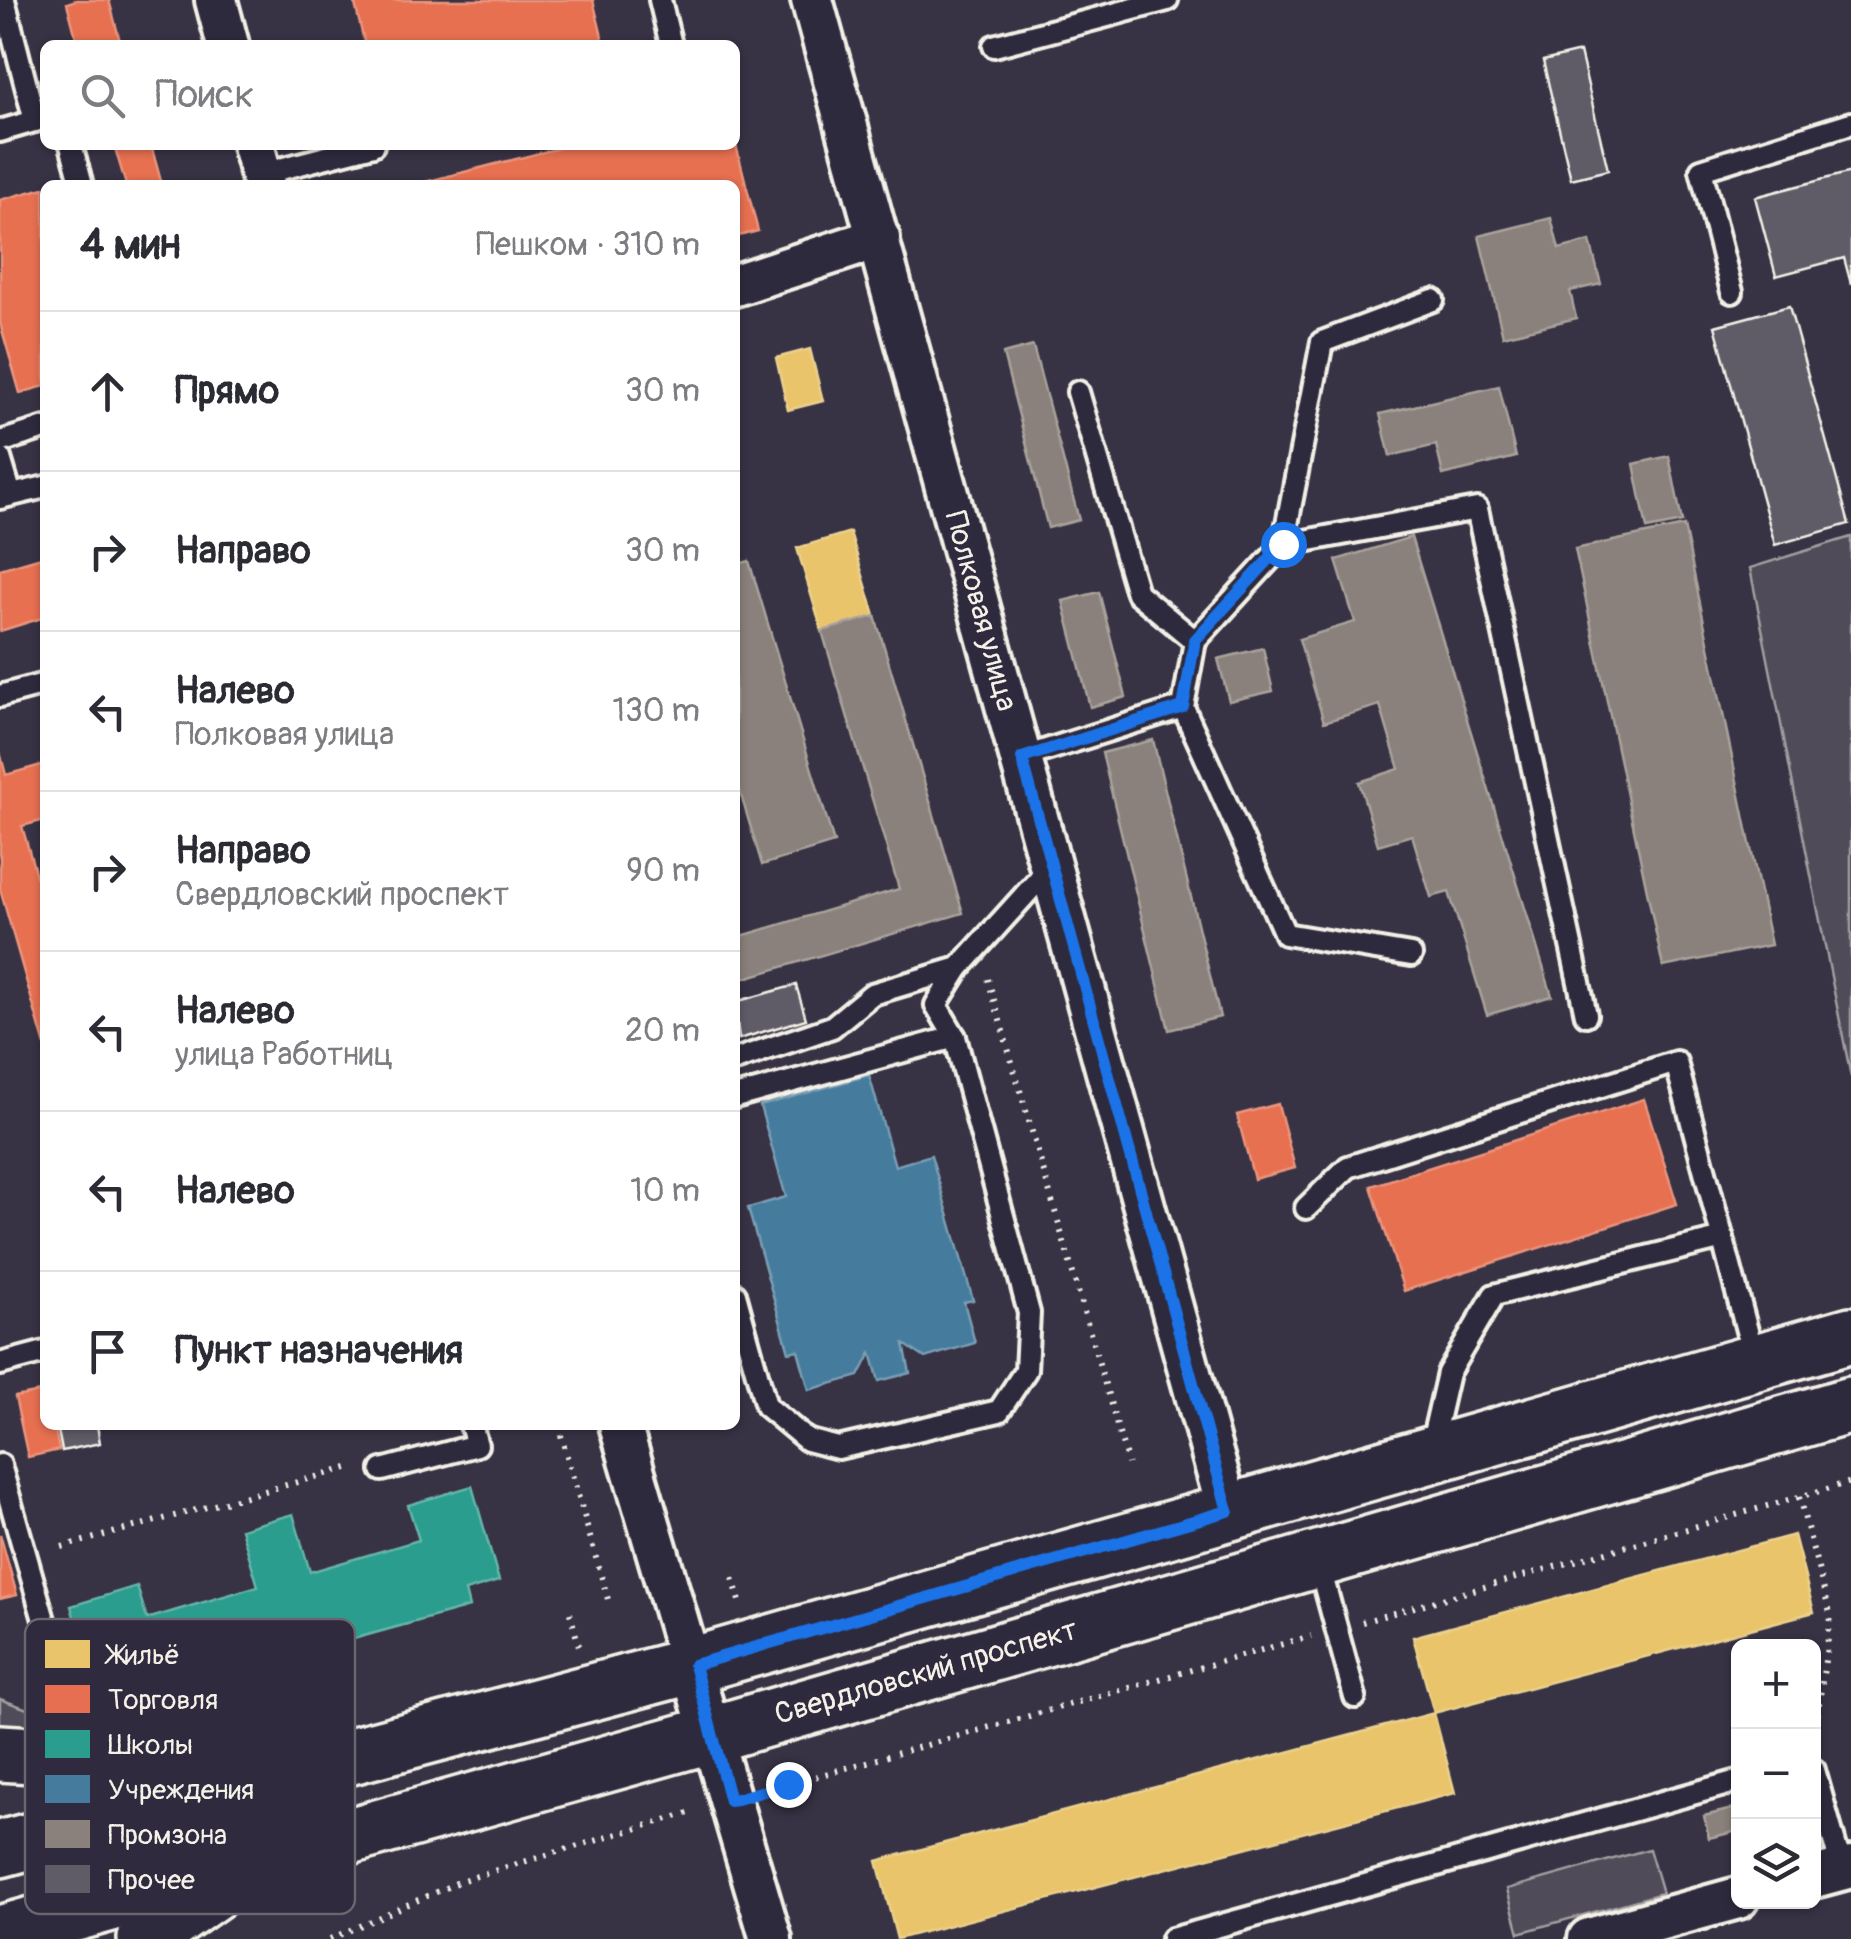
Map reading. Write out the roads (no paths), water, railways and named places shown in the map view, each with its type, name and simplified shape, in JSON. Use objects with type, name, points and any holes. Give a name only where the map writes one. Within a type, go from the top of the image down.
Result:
[{"type":"main road","points":[[355,1757],[694,1665],[1851,1335]]},
{"type":"main road","name":"Свердловский проспект","points":[[355,1835],[1851,1405]]},
{"type":"main road","points":[[0,1753],[25,1755]]},
{"type":"main road","points":[[0,1848],[25,1842]]},
{"type":"main road","name":"Свердловский проспект","points":[[0,1934],[73,1914]]},
{"type":"main road","points":[[146,1939],[182,1914]]},
{"type":"street","points":[[216,0],[227,40]]},
{"type":"street","name":"Полковая улица","points":[[812,0],[1228,1511]]},
{"type":"street","points":[[740,283],[879,238]]},
{"type":"street","points":[[622,1430],[694,1665],[771,1939]]},
{"type":"street","points":[[1589,1939],[1731,1900]]},
{"type":"lane","points":[[0,131],[40,120],[4,0]]},
{"type":"lane","points":[[660,0],[670,40]]},
{"type":"lane","points":[[994,46],[1167,0]]},
{"type":"lane","points":[[1732,292],[1701,170],[1851,123]]},
{"type":"lane","points":[[72,150],[81,180]]},
{"type":"lane","points":[[259,168],[348,150]]},
{"type":"lane","points":[[1411,955],[1285,934],[1183,707],[1195,640],[1283,544],[1322,342],[1433,300]]},
{"type":"lane","points":[[1078,392],[1137,593],[1195,640]]},
{"type":"lane","points":[[0,442],[40,430]]},
{"type":"lane","points":[[0,458],[6,496],[40,487]]},
{"type":"lane","points":[[1283,544],[1477,509],[1586,1015]]},
{"type":"lane","points":[[0,696],[40,685]]},
{"type":"lane","points":[[1022,758],[1183,707]]},
{"type":"lane","points":[[740,1312],[766,1406],[807,1440],[838,1448],[999,1411],[1026,1370],[1029,1314],[955,1037],[936,1005],[978,944],[1051,866]]},
{"type":"lane","points":[[740,1058],[832,1027],[872,994],[959,968]]},
{"type":"lane","points":[[740,1096],[955,1037]]},
{"type":"lane","points":[[1306,1208],[1348,1167],[1676,1062],[1755,1362]]},
{"type":"lane","points":[[1429,1454],[1448,1373],[1494,1294],[1723,1238]]},
{"type":"lane","points":[[0,1364],[40,1353]]},
{"type":"lane","points":[[382,1470],[476,1445],[472,1430]]},
{"type":"lane","points":[[0,1465],[43,1619]]},
{"type":"lane","points":[[1317,1559],[1356,1698]]},
{"type":"lane","points":[[1172,1939],[1731,1783]]},
{"type":"lane","points":[[1821,1804],[1835,1871]]}]
